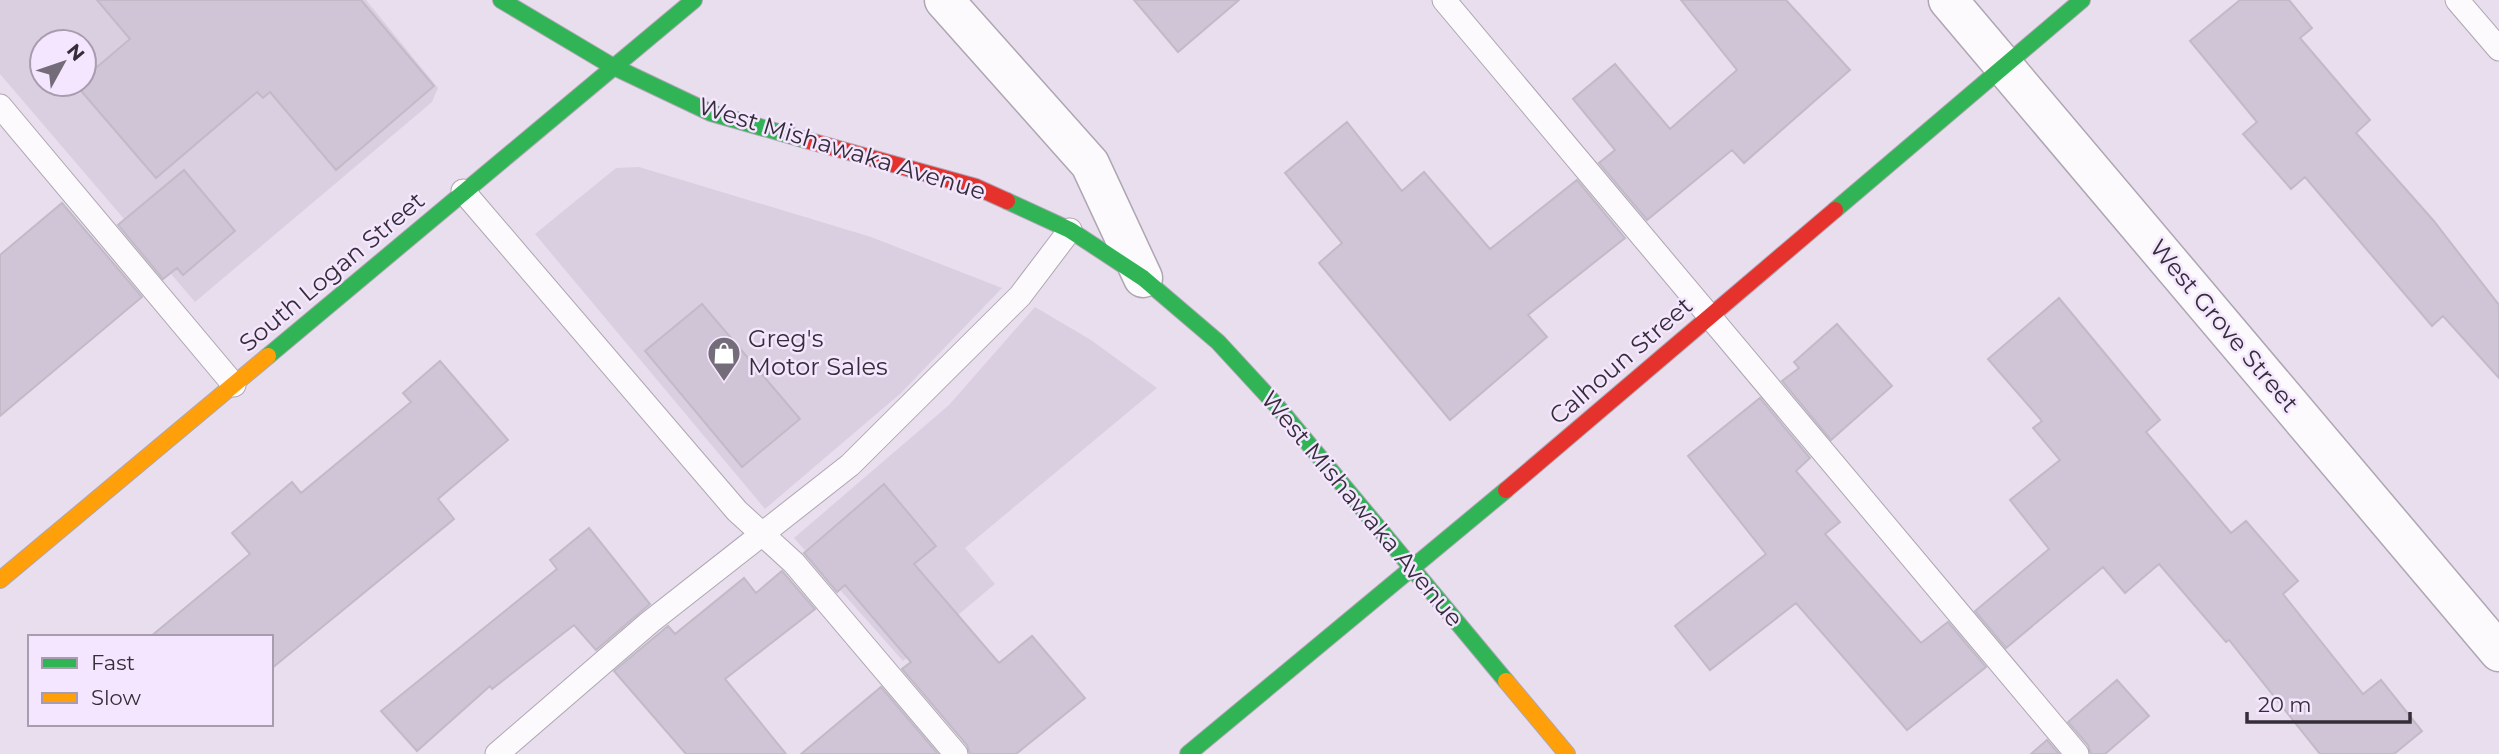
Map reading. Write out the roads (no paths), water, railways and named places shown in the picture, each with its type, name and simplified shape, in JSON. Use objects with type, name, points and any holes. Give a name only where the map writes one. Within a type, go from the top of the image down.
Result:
[{"type":"street","name":"West Mishawaka Avenue","points":[[501,0],[518,13],[612,66],[711,113],[976,187],[1070,230],[1143,278],[1218,342],[1277,406],[1567,754]]},
{"type":"street","name":"South Logan Street","points":[[0,580],[694,0]]},
{"type":"street","name":"West Mishawaka Avenue","points":[[944,0],[1090,164],[1143,278]]},
{"type":"street","name":"West Grove Street","points":[[1948,0],[2499,652]]},
{"type":"street","name":"Calhoun Street","points":[[1188,754],[1413,569],[2082,0]]},
{"type":"lane","points":[[1444,0],[2077,754]]},
{"type":"lane","points":[[2457,0],[2499,49]]},
{"type":"lane","points":[[0,106],[234,385]]},
{"type":"lane","points":[[463,191],[737,511],[803,573],[956,754]]},
{"type":"lane","points":[[497,754],[650,622],[850,465],[1020,296],[1070,230]]},
{"type":"place","name":"Greg's Motor Sales","points":[[724,383]]}]
